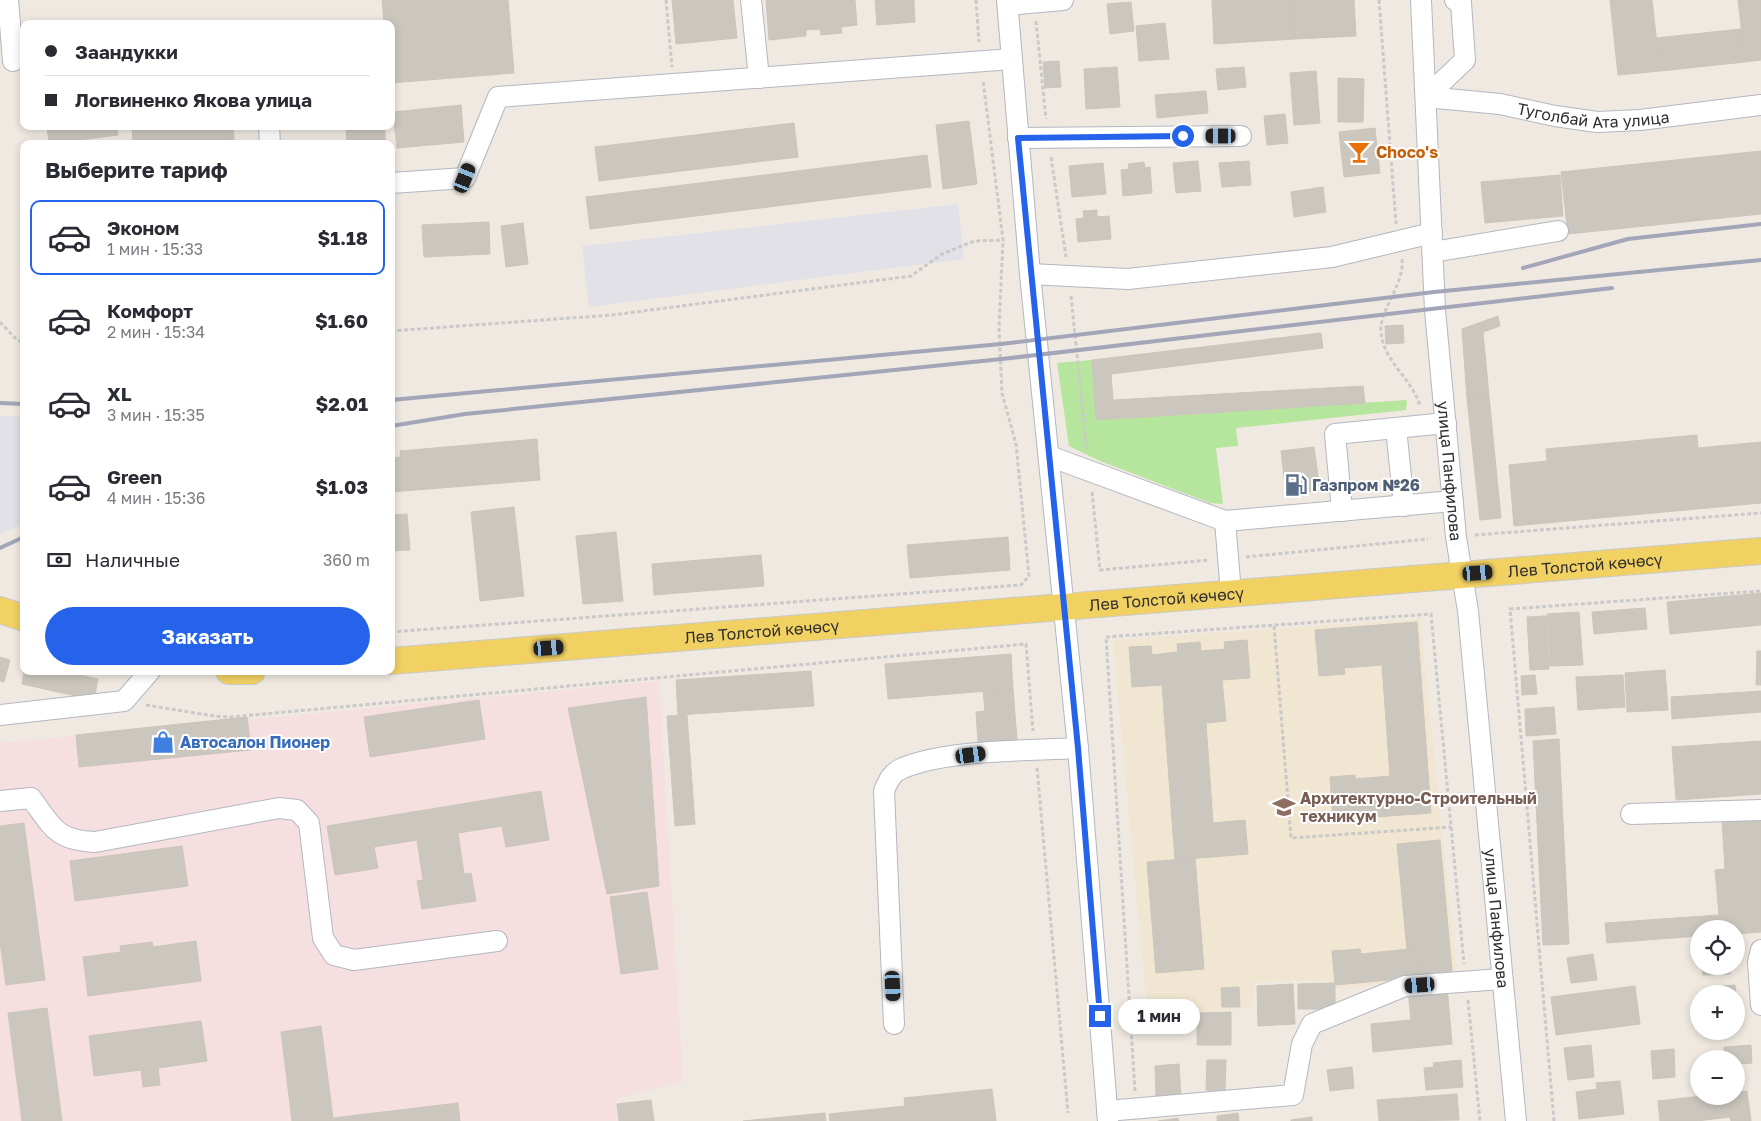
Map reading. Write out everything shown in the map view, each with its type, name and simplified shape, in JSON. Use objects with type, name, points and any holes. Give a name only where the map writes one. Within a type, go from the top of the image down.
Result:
[{"type":"main road","name":"Лев Толстой көчөсү","points":[[395,661],[1761,551]]},
{"type":"main road","points":[[0,610],[20,617]]},
{"type":"street","points":[[8,0],[13,61]]},
{"type":"street","points":[[751,0],[759,78]]},
{"type":"street","points":[[1063,0],[1008,2],[1030,274],[1078,748],[1108,1116],[1136,1108],[1293,1095],[1302,1044],[1312,1024],[1405,986],[1502,978]]},
{"type":"street","name":"улица Панфилова","points":[[1421,0],[1432,243],[1446,422],[1456,537],[1463,574],[1516,1121]]},
{"type":"street","points":[[1426,97],[1465,60],[1461,4],[1455,0]]},
{"type":"street","points":[[395,183],[465,178],[498,97],[1012,59]]},
{"type":"street","name":"Туголбай Ата улица","points":[[1426,97],[1500,104],[1596,122],[1640,120],[1761,105]]},
{"type":"street","points":[[1018,138],[1241,136]]},
{"type":"street","points":[[1030,274],[1128,279],[1332,257],[1401,242],[1432,243],[1558,231]]},
{"type":"street","points":[[1342,511],[1335,434],[1446,422]]},
{"type":"street","points":[[1396,428],[1404,506]]},
{"type":"street","points":[[1049,456],[1225,521],[1453,501]]},
{"type":"street","points":[[1225,521],[1231,593]]},
{"type":"street","points":[[0,715],[124,701],[147,675]]},
{"type":"street","points":[[894,1024],[884,791],[891,776],[902,768],[936,760],[988,752],[1078,748]]},
{"type":"street","points":[[0,801],[31,798],[62,836],[74,841],[95,842],[279,808],[297,810],[309,823],[323,938],[334,955],[354,960],[497,941]]},
{"type":"street","points":[[1631,814],[1761,810]]},
{"type":"street","points":[[1761,950],[1758,962],[1761,1005]]},
{"type":"path","points":[[666,0],[674,84]]},
{"type":"path","points":[[395,632],[1021,585],[1029,576],[1016,444],[1002,394],[999,328],[1003,240],[981,61],[976,0]]},
{"type":"path","points":[[1379,0],[1394,218],[1401,242],[1403,265],[1381,325],[1384,347],[1420,403],[1422,425]]},
{"type":"path","points":[[395,331],[612,315],[911,276],[942,254],[974,241],[1027,238]]},
{"type":"path","points":[[0,322],[16,340],[20,342]]},
{"type":"path","points":[[1474,535],[1761,513]]},
{"type":"path","points":[[1100,570],[1428,539]]},
{"type":"path","points":[[1554,1121],[1510,608],[1761,591]]},
{"type":"path","points":[[1136,1108],[1106,637],[1431,614],[1480,1121]]},
{"type":"path","points":[[1274,626],[1291,838],[1451,827]]},
{"type":"path","points":[[124,701],[214,716],[231,717],[1026,644],[1068,1113]]},
{"type":"shaded area","points":[[958,204],[964,259],[589,307],[582,246]]},
{"type":"shaded area","points":[[0,416],[20,417],[20,526],[0,534]]},
{"type":"shaded area","name":"Архитектурно-Строительный техникум","points":[[1420,619],[1457,975],[1339,989],[1328,980],[1255,982],[1252,1007],[1148,1017],[1113,640]]},
{"type":"shaded area","points":[[659,681],[683,1081],[616,1099],[618,1121],[0,1121],[0,743]]},
{"type":"green space","points":[[1092,360],[1096,420],[1407,400],[1406,410],[1236,428],[1238,446],[1216,448],[1223,504],[1210,503],[1100,461],[1069,446],[1057,363]]},
{"type":"building","points":[[382,0],[508,0],[514,73],[395,83],[395,20],[384,20]]},
{"type":"building","points":[[672,0],[733,0],[737,38],[676,44]]},
{"type":"building","points":[[766,0],[855,0],[857,25],[841,27],[842,33],[821,35],[820,29],[806,30],[806,36],[769,40]]},
{"type":"building","points":[[875,0],[914,0],[915,22],[877,25]]},
{"type":"building","points":[[1212,0],[1293,0],[1295,39],[1214,44]]},
{"type":"building","points":[[1293,0],[1354,0],[1356,36],[1295,39]]},
{"type":"building","points":[[1610,0],[1652,0],[1660,71],[1618,75]]},
{"type":"building","points":[[1738,0],[1761,0],[1761,60],[1745,62]]},
{"type":"building","points":[[1131,2],[1134,31],[1110,34],[1107,4]]},
{"type":"building","points":[[1165,23],[1169,59],[1139,61],[1136,26]]},
{"type":"building","points":[[1741,29],[1745,62],[1660,71],[1656,38]]},
{"type":"building","points":[[1059,61],[1061,87],[1045,88],[1043,62]]},
{"type":"building","points":[[1117,67],[1120,107],[1086,109],[1084,69]]},
{"type":"building","points":[[1244,67],[1246,87],[1218,90],[1216,69]]},
{"type":"building","points":[[1316,71],[1320,123],[1294,125],[1290,73]]},
{"type":"building","points":[[1338,78],[1364,79],[1363,122],[1338,122]]},
{"type":"building","points":[[1206,91],[1208,113],[1157,118],[1155,95]]},
{"type":"building","points":[[461,105],[464,142],[397,148],[395,112]]},
{"type":"building","points":[[1285,114],[1288,143],[1267,145],[1264,116]]},
{"type":"building","points":[[969,121],[977,184],[943,189],[936,125]]},
{"type":"building","points":[[794,123],[798,157],[599,181],[595,147]]},
{"type":"building","points":[[1375,128],[1380,173],[1344,177],[1339,132]]},
{"type":"building","points":[[47,130],[117,130],[118,135],[80,140],[49,140]]},
{"type":"building","points":[[132,130],[233,130],[234,140],[133,140]]},
{"type":"building","points":[[346,130],[385,130],[385,140],[347,140]]},
{"type":"building","points":[[1761,151],[1761,214],[1568,234],[1561,172]]},
{"type":"building","points":[[927,155],[931,187],[590,229],[586,197]]},
{"type":"building","points":[[1198,161],[1201,191],[1176,193],[1173,163]]},
{"type":"building","points":[[1249,161],[1251,185],[1222,187],[1219,163]]},
{"type":"building","points":[[1144,162],[1145,168],[1150,167],[1152,193],[1123,196],[1121,170],[1129,169],[1128,164]]},
{"type":"building","points":[[1103,163],[1106,194],[1072,197],[1069,166]]},
{"type":"building","points":[[1560,175],[1563,216],[1485,223],[1481,182]]},
{"type":"building","points":[[1323,187],[1326,212],[1294,217],[1291,192]]},
{"type":"building","points":[[1097,210],[1097,217],[1109,216],[1111,239],[1078,242],[1076,219],[1084,218],[1083,211]]},
{"type":"building","points":[[489,222],[490,254],[424,257],[422,225]]},
{"type":"building","points":[[523,223],[528,264],[506,267],[501,226]]},
{"type":"building","points":[[1498,316],[1500,326],[1483,332],[1489,396],[1467,398],[1462,329]]},
{"type":"building","points":[[1403,325],[1404,343],[1386,344],[1385,326]]},
{"type":"building","points":[[1321,333],[1323,348],[1111,374],[1113,400],[1363,386],[1365,403],[1096,420],[1092,360]]},
{"type":"building","points":[[1489,396],[1501,518],[1480,520],[1467,398]]},
{"type":"building","points":[[1697,435],[1698,448],[1761,442],[1761,503],[1514,526],[1509,465],[1547,461],[1546,449]]},
{"type":"building","points":[[537,439],[540,480],[403,491],[400,451]]},
{"type":"building","points":[[1314,447],[1320,490],[1286,495],[1281,451]]},
{"type":"building","points":[[400,457],[403,491],[395,492],[395,458]]},
{"type":"building","points":[[514,507],[524,596],[480,601],[471,512]]},
{"type":"building","points":[[407,514],[410,550],[395,551],[395,515]]},
{"type":"building","points":[[616,532],[623,601],[583,604],[576,536]]},
{"type":"building","points":[[1008,537],[1010,570],[910,578],[907,545]]},
{"type":"building","points":[[761,555],[764,586],[654,595],[652,564]]},
{"type":"building","points":[[1761,593],[1761,625],[1670,634],[1667,602]]},
{"type":"building","points":[[1645,608],[1647,629],[1594,634],[1592,612]]},
{"type":"building","points":[[1579,612],[1583,665],[1550,666],[1547,614]]},
{"type":"building","points":[[1546,616],[1549,669],[1530,670],[1527,617]]},
{"type":"building","points":[[1417,622],[1431,813],[1333,820],[1330,777],[1355,775],[1355,779],[1390,776],[1382,665],[1344,668],[1345,674],[1319,676],[1315,630]]},
{"type":"building","points":[[1247,640],[1250,678],[1222,680],[1226,721],[1206,723],[1213,823],[1245,820],[1248,854],[1175,860],[1162,685],[1132,687],[1129,647],[1151,646],[1152,655],[1178,652],[1177,644],[1200,642],[1201,651],[1225,649],[1224,642]]},
{"type":"building","points":[[1757,651],[1761,651],[1761,685],[1756,685]]},
{"type":"building","points":[[1011,654],[1013,689],[888,699],[885,664]]},
{"type":"building","points":[[0,657],[10,660],[4,682],[0,681]]},
{"type":"building","points":[[1665,670],[1668,710],[1627,712],[1625,673]]},
{"type":"building","points":[[811,671],[814,706],[678,715],[676,680]]},
{"type":"building","points":[[23,675],[80,675],[98,679],[94,700],[22,684]]},
{"type":"building","points":[[1535,675],[1537,694],[1522,695],[1521,676]]},
{"type":"building","points":[[1623,675],[1625,707],[1578,710],[1576,677]]},
{"type":"building","points":[[1013,689],[1017,740],[978,743],[976,712],[985,711],[983,691]]},
{"type":"building","points":[[1761,691],[1761,712],[1672,719],[1671,697]]},
{"type":"building","points":[[646,697],[659,886],[607,894],[568,708]]},
{"type":"building","points":[[479,700],[485,739],[370,757],[364,717]]},
{"type":"building","points":[[1554,707],[1556,734],[1526,736],[1525,709]]},
{"type":"building","points":[[687,715],[695,824],[675,826],[667,716]]},
{"type":"building","name":"Автосалон Пионер","points":[[247,717],[251,750],[79,767],[76,735]]},
{"type":"building","points":[[1559,739],[1569,944],[1543,945],[1533,741]]},
{"type":"building","points":[[1761,741],[1761,794],[1676,800],[1672,747]]},
{"type":"building","points":[[541,791],[549,840],[506,847],[502,826],[458,833],[464,874],[471,873],[476,901],[422,909],[417,881],[423,880],[417,840],[374,847],[378,868],[335,875],[327,826]]},
{"type":"building","points":[[1761,818],[1761,932],[1745,933],[1745,920],[1690,920],[1690,937],[1607,943],[1605,923],[1719,915],[1715,870],[1725,869],[1722,821]]},
{"type":"building","points":[[24,823],[45,980],[6,985],[0,942],[0,826]]},
{"type":"building","points":[[1440,840],[1452,971],[1421,974],[1419,948],[1407,950],[1397,844]]},
{"type":"building","points":[[182,846],[188,886],[75,901],[70,861]]},
{"type":"building","points":[[1195,858],[1204,969],[1156,973],[1147,862]]},
{"type":"building","points":[[647,892],[658,969],[621,974],[610,897]]},
{"type":"building","points":[[196,941],[201,981],[88,996],[83,957],[121,952],[120,946],[152,942],[153,947]]},
{"type":"building","points":[[1419,948],[1422,977],[1335,985],[1332,951],[1360,949],[1361,954]]},
{"type":"building","points":[[1593,954],[1597,980],[1571,983],[1567,958]]},
{"type":"building","points":[[1335,983],[1335,1009],[1298,1009],[1298,984]]},
{"type":"building","points":[[1293,984],[1295,1024],[1258,1026],[1257,986]]},
{"type":"building","points":[[1447,986],[1452,1044],[1373,1052],[1371,1024],[1411,1020],[1408,990]]},
{"type":"building","points":[[1635,986],[1640,1024],[1556,1035],[1551,997]]},
{"type":"building","points":[[1239,987],[1240,1007],[1222,1007],[1221,988]]},
{"type":"building","points":[[47,1008],[62,1121],[22,1121],[8,1013]]},
{"type":"building","points":[[1231,1012],[1231,1045],[1197,1045],[1197,1013]]},
{"type":"building","points":[[201,1021],[207,1061],[158,1068],[160,1085],[143,1087],[141,1070],[94,1076],[89,1036]]},
{"type":"building","points":[[321,1026],[333,1118],[458,1103],[460,1121],[292,1121],[281,1032]]},
{"type":"building","points":[[1591,1045],[1594,1077],[1568,1080],[1564,1048]]},
{"type":"building","points":[[1751,1045],[1752,1063],[1745,1063],[1745,1050],[1724,1050],[1724,1047]]},
{"type":"building","points":[[1674,1049],[1675,1077],[1653,1079],[1651,1051]]},
{"type":"building","points":[[1207,1060],[1226,1060],[1225,1091],[1206,1090]]},
{"type":"building","points":[[1461,1060],[1463,1087],[1426,1090],[1424,1068],[1434,1067],[1433,1063]]},
{"type":"building","points":[[1179,1064],[1181,1096],[1156,1098],[1155,1066]]},
{"type":"building","points":[[1352,1067],[1354,1088],[1330,1091],[1327,1070]]},
{"type":"building","points":[[1620,1081],[1624,1114],[1579,1119],[1576,1092],[1597,1089],[1596,1083]]},
{"type":"building","points":[[992,1089],[996,1121],[830,1121],[829,1114],[905,1106],[904,1098]]},
{"type":"building","points":[[1745,1091],[1747,1091],[1751,1121],[1731,1121],[1730,1117],[1697,1121],[1660,1121],[1658,1101],[1690,1097],[1690,1105],[1745,1105]]},
{"type":"building","points":[[1457,1094],[1459,1120],[1379,1121],[1377,1100]]},
{"type":"building","points":[[651,1100],[654,1121],[619,1121],[617,1104]]},
{"type":"building","points":[[825,1113],[826,1121],[743,1121]]},
{"type":"building","points":[[1238,1113],[1239,1121],[1217,1121],[1217,1116]]},
{"type":"building","points":[[1312,1117],[1312,1121],[1291,1121],[1291,1120]]},
{"type":"building","points":[[1178,1118],[1179,1121],[1158,1121]]},
{"type":"railway","points":[[1523,268],[1628,239],[1761,224]]},
{"type":"railway","points":[[395,400],[1001,344],[1434,292],[1761,260]]},
{"type":"railway","points":[[395,425],[465,414],[1002,359],[1612,288]]},
{"type":"railway","points":[[0,403],[20,404]]},
{"type":"railway","points":[[0,548],[20,539]]},
{"type":"place","name":"Choco's","points":[[1359,152]]},
{"type":"place","name":"Газпром №26","points":[[1296,485]]},
{"type":"place","name":"Автосалон Пионер","points":[[163,742]]},
{"type":"place","name":"Архитектурно-Строительный техникум","points":[[1284,807]]},
{"type":"route","points":[[1100,1016],[1078,748],[1028,256],[1018,138],[1183,136]]}]
